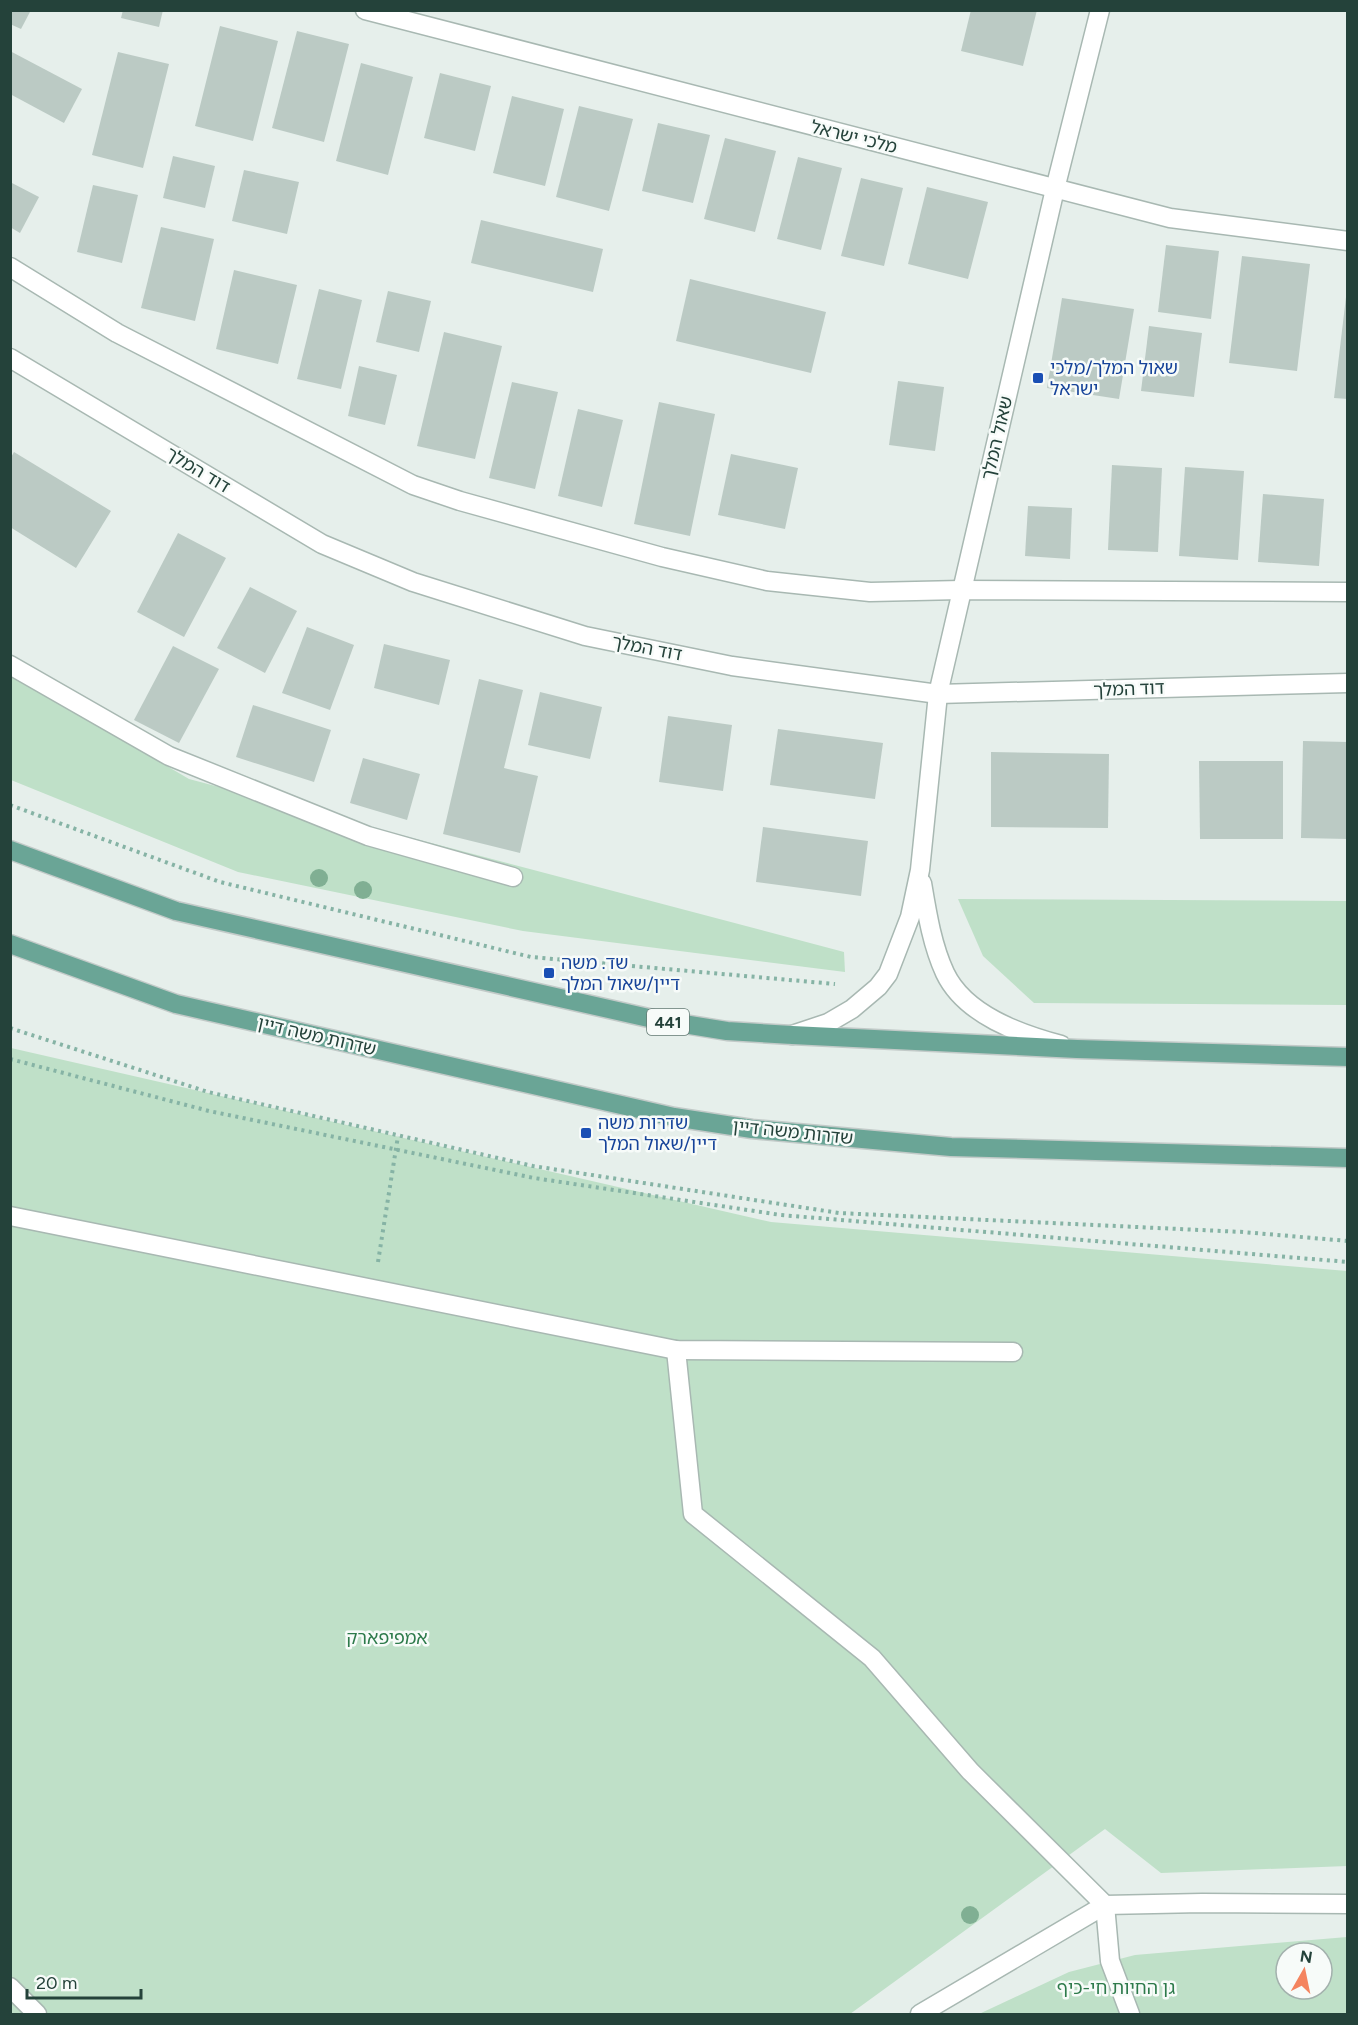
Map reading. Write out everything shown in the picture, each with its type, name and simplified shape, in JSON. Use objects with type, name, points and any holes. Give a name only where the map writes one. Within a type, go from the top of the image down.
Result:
[{"type":"main road","name":"441","points":[[10,850],[176,911],[652,1019],[727,1031],[1077,1049],[1347,1057]]},
{"type":"main road","name":"שדרות משה דיין","points":[[10,944],[176,1004],[573,1095],[686,1118],[763,1130],[951,1147],[1347,1158]]},
{"type":"street","name":"מלכי ישראל","points":[[365,10],[1170,218],[1347,241]]},
{"type":"street","name":"שאול המלך","points":[[792,1035],[828,1023],[852,1009],[878,987],[888,974],[910,917],[920,870],[938,694],[1055,189],[1100,10]]},
{"type":"street","points":[[10,267],[117,333],[413,485],[460,501],[662,557],[767,581],[870,592],[961,590],[1347,592]]},
{"type":"street","name":"דוד המלך","points":[[10,358],[322,544],[413,582],[585,636],[732,666],[938,694],[1347,683]]},
{"type":"street","points":[[10,665],[169,756],[368,836],[513,877]]},
{"type":"street","name":"שאול המלך","points":[[920,870],[927,915],[937,948],[946,974],[959,993],[979,1011],[1008,1026],[1039,1039],[1077,1049]]},
{"type":"street","points":[[10,1216],[676,1350],[1013,1352]]},
{"type":"street","points":[[676,1350],[693,1514],[872,1658],[970,1771],[1105,1905],[1110,1962],[1130,2014]]},
{"type":"street","points":[[920,2014],[1105,1905],[1347,1904]]},
{"type":"street","points":[[10,1987],[37,2014]]},
{"type":"path","points":[[10,805],[220,882],[531,957],[836,984],[856,978],[878,987]]},
{"type":"path","points":[[10,1028],[208,1092],[533,1166],[838,1213],[1243,1232],[1347,1241]]},
{"type":"path","points":[[10,1059],[209,1111],[534,1178],[781,1215],[1347,1262]]},
{"type":"path","points":[[384,1228],[398,1136]]},
{"type":"green space","points":[[10,674],[189,779],[844,952],[845,972],[523,931],[238,872],[11,780]]},
{"type":"green space","points":[[958,899],[1347,901],[1347,1005],[1034,1003],[983,956]]},
{"type":"green space","name":"אמפיפארק","points":[[11,1048],[771,1222],[1347,1271],[1347,1866],[1161,1873],[1105,1829],[850,2014],[11,2014]]},
{"type":"green space","name":"גן החיות חי-כיף","points":[[1347,1937],[1347,2014],[979,2014],[1069,1972],[1135,1955],[1274,1943],[1274,2001],[1334,2001],[1334,1941],[1300,1941]]},
{"type":"building","points":[[10,10],[31,10],[21,29],[10,24]]},
{"type":"building","points":[[123,10],[163,10],[159,27],[121,18]]},
{"type":"building","points":[[971,10],[1037,10],[1023,66],[961,51]]},
{"type":"building","points":[[220,26],[278,41],[253,141],[195,126]]},
{"type":"building","points":[[297,31],[349,44],[324,142],[272,128]]},
{"type":"building","points":[[10,51],[82,89],[64,123],[10,94]]},
{"type":"building","points":[[118,52],[169,64],[143,168],[92,155]]},
{"type":"building","points":[[361,63],[413,77],[388,175],[336,161]]},
{"type":"building","points":[[440,73],[491,86],[475,151],[424,138]]},
{"type":"building","points":[[512,96],[564,109],[545,186],[493,173]]},
{"type":"building","points":[[579,106],[633,119],[609,211],[556,197]]},
{"type":"building","points":[[658,123],[710,135],[693,203],[642,191]]},
{"type":"building","points":[[725,138],[776,151],[755,232],[704,219]]},
{"type":"building","points":[[173,156],[215,166],[205,208],[163,198]]},
{"type":"building","points":[[798,157],[842,168],[821,250],[777,239]]},
{"type":"building","points":[[244,170],[299,182],[287,234],[232,221]]},
{"type":"building","points":[[861,178],[903,188],[884,266],[841,256]]},
{"type":"building","points":[[10,182],[39,197],[20,233],[10,227]]},
{"type":"building","points":[[93,185],[138,195],[122,263],[77,252]]},
{"type":"building","points":[[927,187],[988,202],[968,279],[908,264]]},
{"type":"building","points":[[481,220],[603,249],[593,292],[471,263]]},
{"type":"building","points":[[161,227],[214,239],[195,321],[141,308]]},
{"type":"building","points":[[1166,245],[1219,251],[1211,319],[1158,312]]},
{"type":"building","points":[[1242,256],[1310,264],[1297,371],[1229,363]]},
{"type":"building","points":[[234,270],[297,285],[278,364],[216,349]]},
{"type":"building","points":[[690,279],[826,312],[811,373],[676,341]]},
{"type":"building","points":[[319,289],[362,300],[341,389],[297,379]]},
{"type":"building","points":[[388,291],[431,301],[419,352],[376,342]]},
{"type":"building","points":[[1346,297],[1348,297],[1348,399],[1334,398]]},
{"type":"building","points":[[1062,298],[1134,309],[1119,399],[1047,388]]},
{"type":"building","points":[[1149,326],[1202,333],[1194,397],[1141,391]]},
{"type":"building","points":[[444,332],[502,346],[475,459],[417,446]]},
{"type":"building","points":[[359,366],[397,375],[385,425],[348,416]]},
{"type":"building","points":[[898,381],[944,387],[935,451],[889,445]]},
{"type":"building","points":[[512,382],[558,392],[535,489],[489,478]]},
{"type":"building","points":[[659,402],[715,414],[690,536],[634,524]]},
{"type":"building","points":[[578,409],[623,420],[602,507],[558,496]]},
{"type":"building","points":[[14,452],[111,511],[76,568],[10,527],[10,459]]},
{"type":"building","points":[[731,454],[798,468],[785,529],[718,515]]},
{"type":"building","points":[[1112,465],[1162,468],[1158,552],[1108,550]]},
{"type":"building","points":[[1185,467],[1244,471],[1238,560],[1179,556]]},
{"type":"building","points":[[1263,494],[1324,499],[1319,566],[1258,562]]},
{"type":"building","points":[[1028,506],[1072,508],[1070,559],[1025,556]]},
{"type":"building","points":[[178,533],[226,558],[184,637],[137,612]]},
{"type":"building","points":[[250,587],[297,611],[265,673],[217,648]]},
{"type":"building","points":[[307,627],[354,645],[330,710],[282,693]]},
{"type":"building","points":[[384,644],[450,660],[439,705],[374,688]]},
{"type":"building","points":[[173,646],[219,669],[179,743],[134,720]]},
{"type":"building","points":[[479,679],[523,690],[504,768],[538,776],[520,853],[443,834]]},
{"type":"building","points":[[540,692],[602,707],[590,759],[528,745]]},
{"type":"building","points":[[253,705],[331,730],[314,782],[236,757]]},
{"type":"building","points":[[668,716],[732,725],[723,791],[659,782]]},
{"type":"building","points":[[778,729],[883,743],[875,799],[770,785]]},
{"type":"building","points":[[1303,741],[1348,742],[1348,839],[1301,838]]},
{"type":"building","points":[[991,752],[1109,754],[1108,828],[991,827]]},
{"type":"building","points":[[363,758],[420,774],[407,820],[350,803]]},
{"type":"building","points":[[1199,761],[1283,761],[1283,839],[1200,839]]},
{"type":"building","points":[[763,827],[868,841],[861,896],[756,882]]},
{"type":"place","name":"שאול המלך/מלכי ישראל","points":[[1038,378]]},
{"type":"place","name":"שד. משה דיין/שאול המלך","points":[[549,973]]},
{"type":"place","name":"שדרות משה דיין/שאול המלך","points":[[586,1133]]}]
